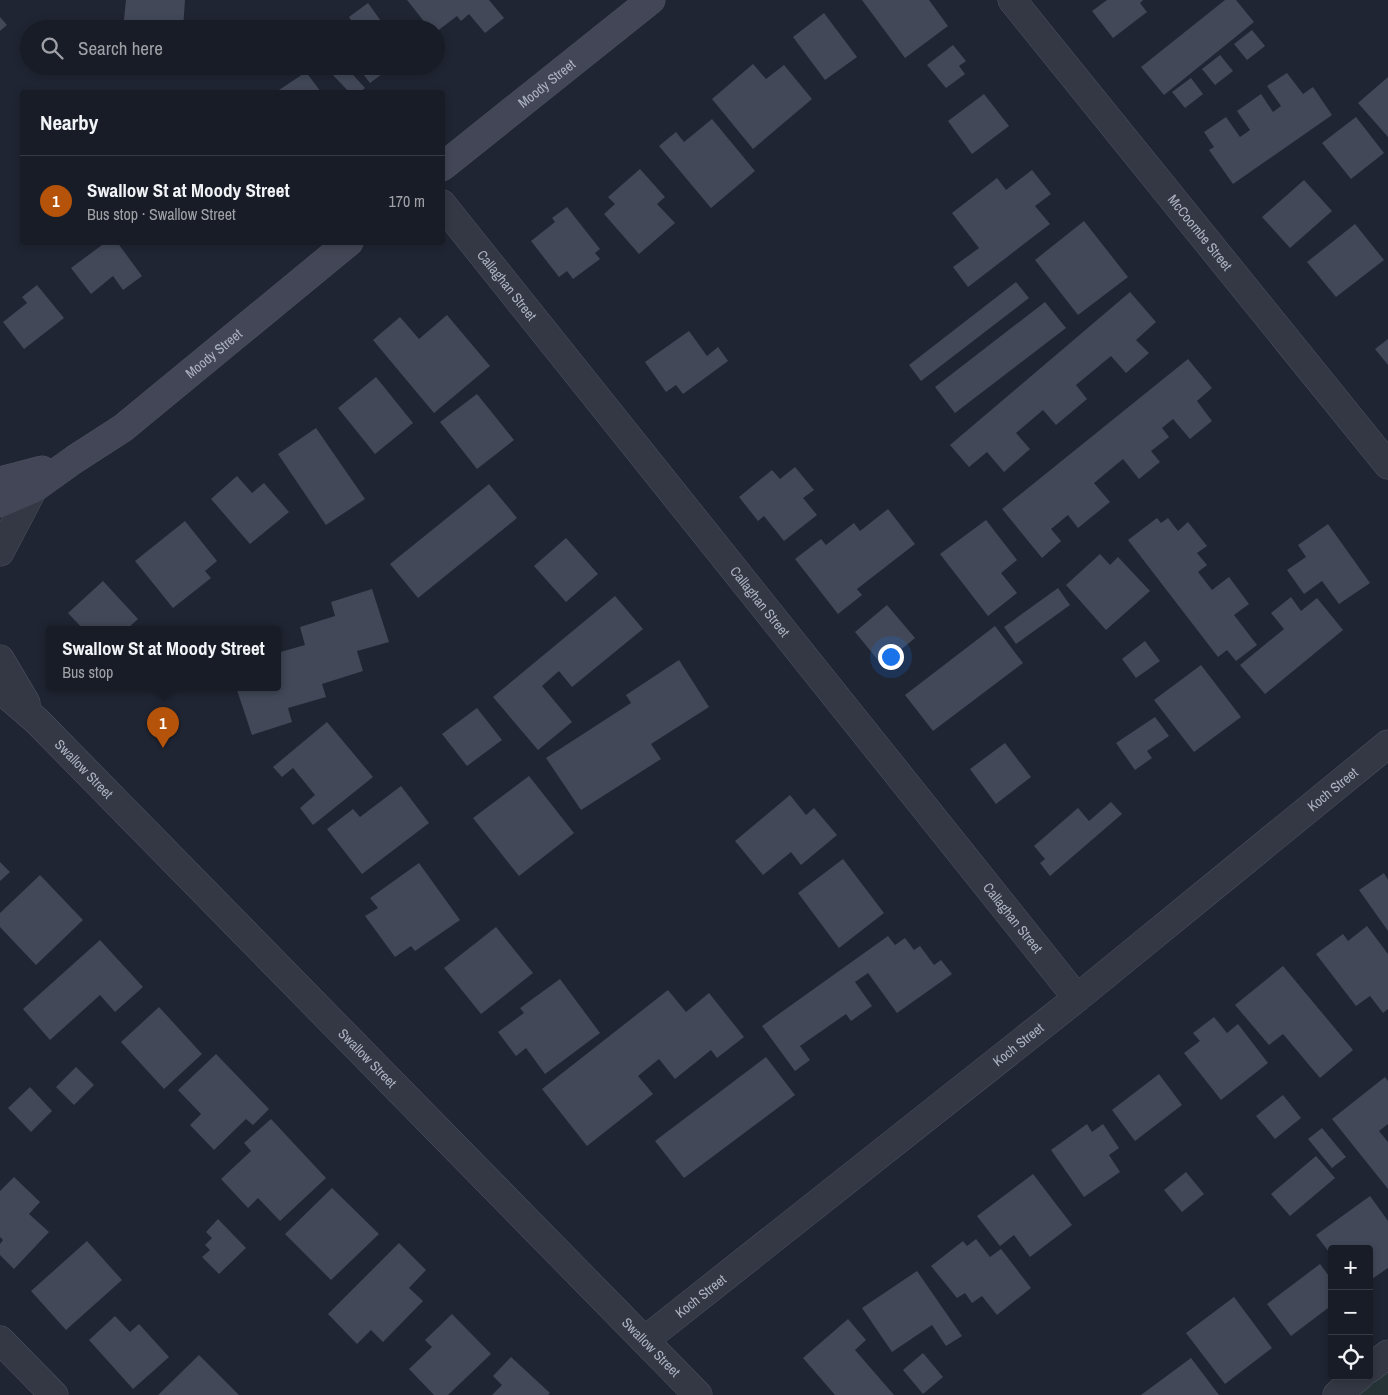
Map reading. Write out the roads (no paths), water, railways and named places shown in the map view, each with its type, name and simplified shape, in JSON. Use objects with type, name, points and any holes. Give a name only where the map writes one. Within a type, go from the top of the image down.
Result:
[{"type":"main road","name":"Moody Street","points":[[445,164],[652,0]]},
{"type":"main road","name":"Moody Street","points":[[0,502],[33,489],[123,428],[345,245]]},
{"type":"main road","name":"Moody Street","points":[[0,481],[30,475],[75,459]]},
{"type":"street","name":"McCoombe Street","points":[[1012,0],[1388,465]]},
{"type":"street","name":"Callaghan Street","points":[[445,208],[1076,998]]},
{"type":"street","points":[[0,552],[33,489]]},
{"type":"street","name":"Swallow Street","points":[[0,660],[37,721]]},
{"type":"street","name":"Swallow Street","points":[[0,689],[37,721],[698,1395]]},
{"type":"street","name":"Koch Street","points":[[645,1340],[1076,998],[1388,744]]},
{"type":"street","points":[[0,1340],[54,1395]]},
{"type":"street","points":[[1373,1366],[1388,1354]]},
{"type":"place","name":"Swallow St at Moody Street","points":[[163,748]]}]
